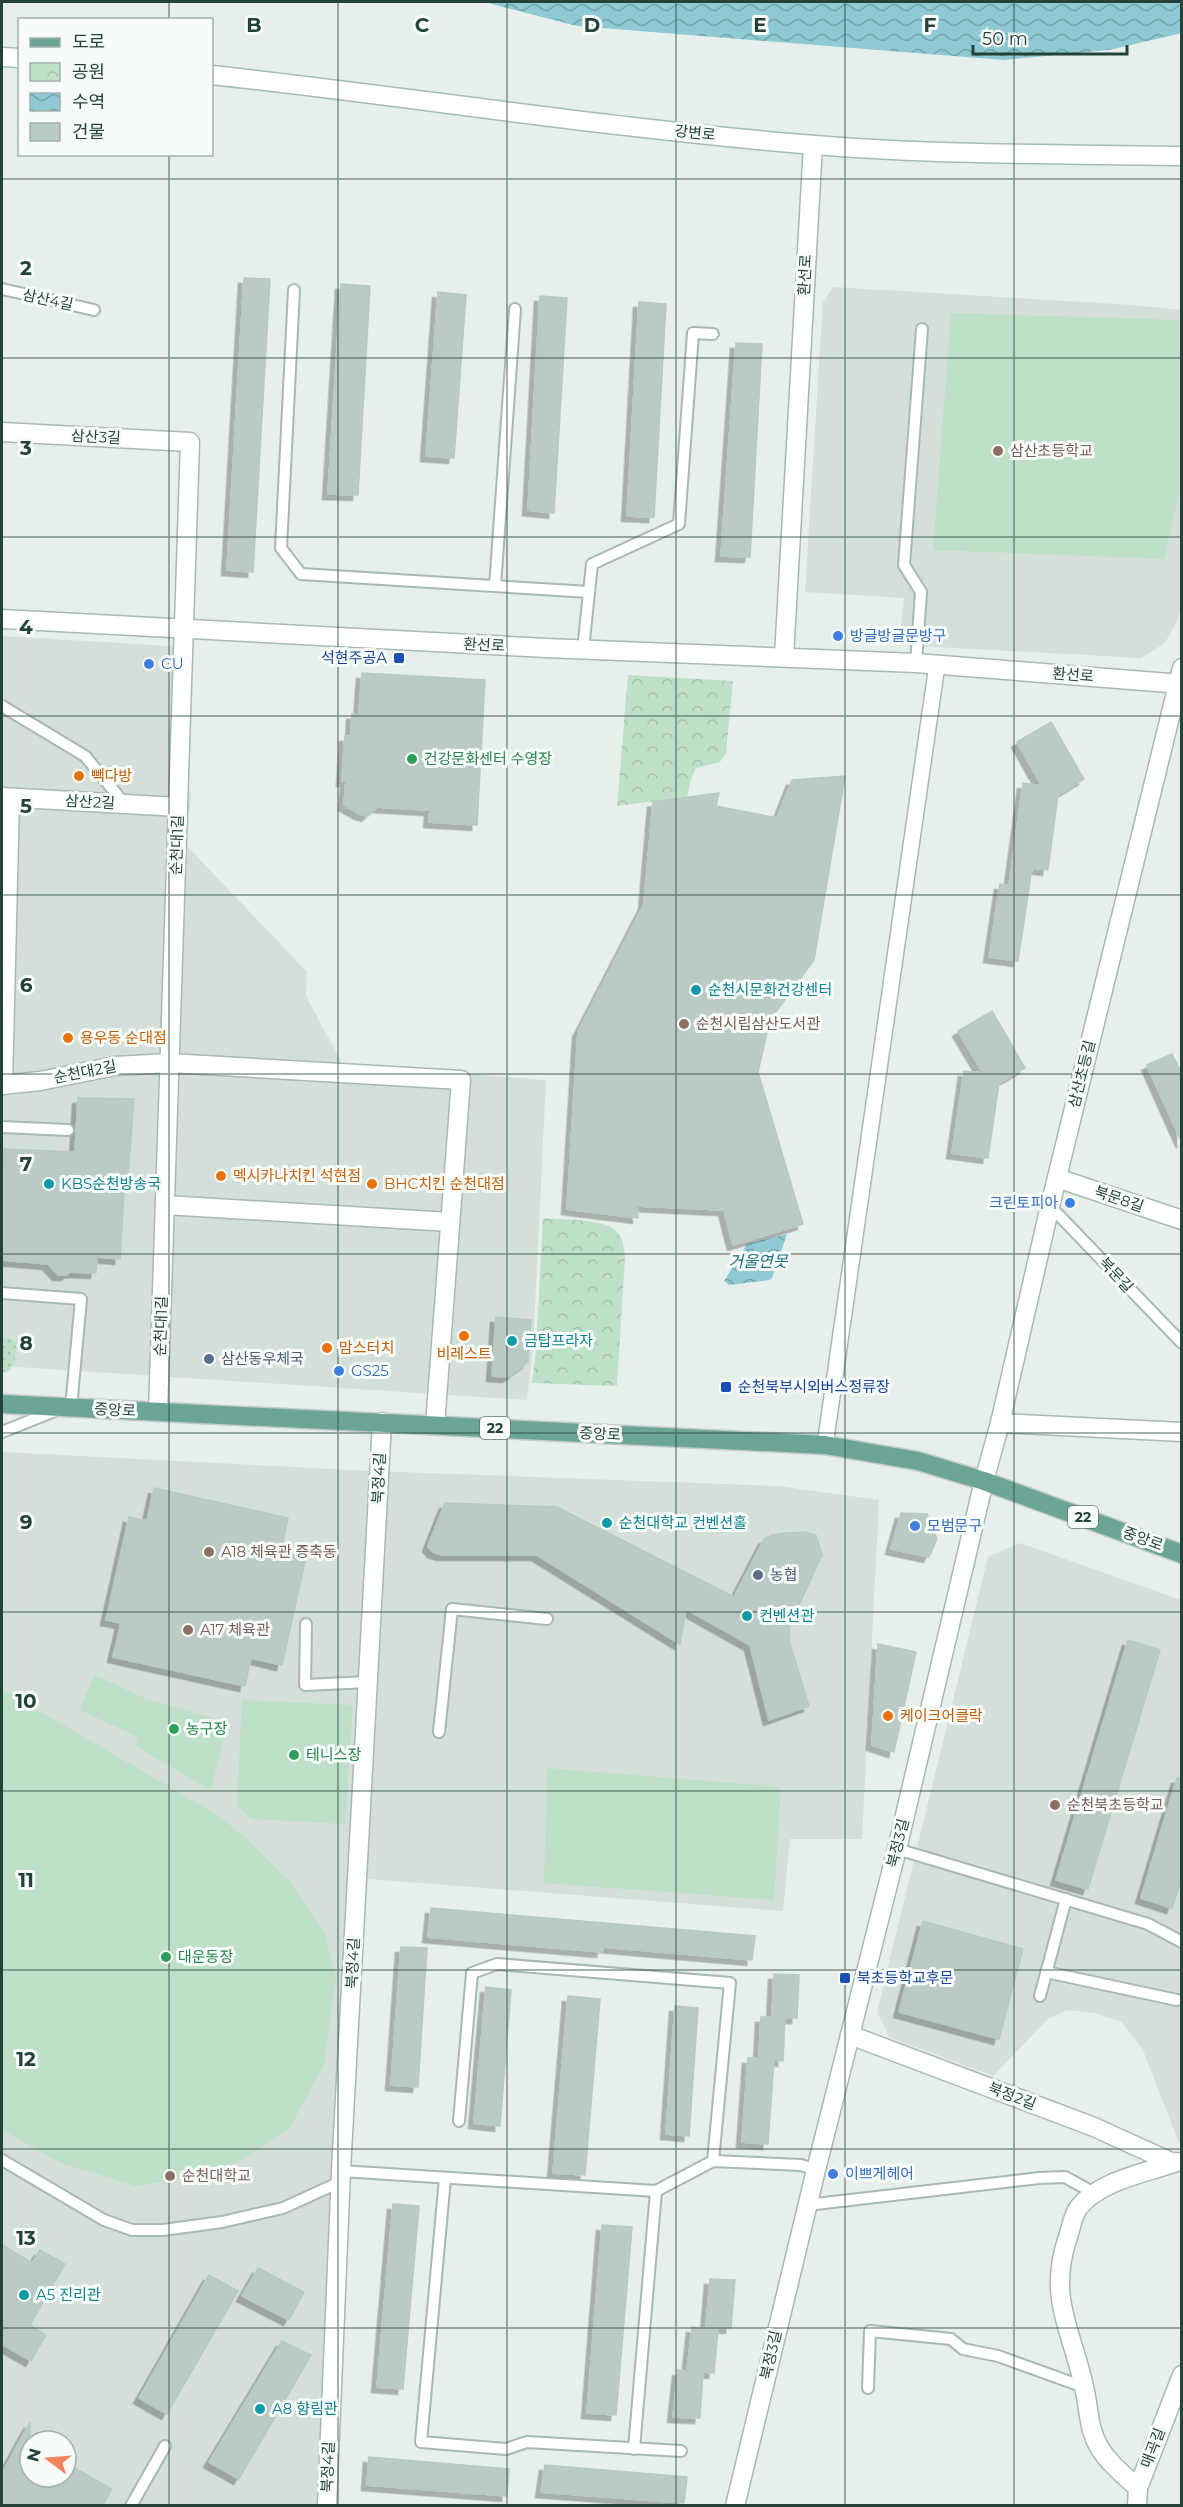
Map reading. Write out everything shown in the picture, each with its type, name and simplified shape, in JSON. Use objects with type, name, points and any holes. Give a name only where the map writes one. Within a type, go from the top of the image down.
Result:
[{"type":"main road","name":"중앙로","points":[[2,1404],[825,1445],[918,1461],[984,1480],[1182,1554]]},
{"type":"street","points":[[2,57],[18,58]]},
{"type":"street","name":"강변로","points":[[213,75],[628,127],[813,145],[907,151],[1182,156]]},
{"type":"street","name":"환선로","points":[[784,657],[813,145]]},
{"type":"street","name":"삼산3길","points":[[2,432],[190,442],[184,627]]},
{"type":"street","name":"환선로","points":[[2,619],[583,650],[916,663],[1180,678]]},
{"type":"street","name":"순천대1길","points":[[158,1412],[184,627]]},
{"type":"street","points":[[825,1445],[937,665]]},
{"type":"street","name":"삼산초등길","points":[[984,1480],[1000,1423],[1050,1206],[1180,678]]},
{"type":"street","points":[[2,1085],[6,798]]},
{"type":"street","name":"삼산2길","points":[[6,798],[178,807]]},
{"type":"street","points":[[169,1063],[461,1080],[435,1425]]},
{"type":"street","name":"순천대2길","points":[[2,1085],[40,1081],[115,1066],[169,1063]]},
{"type":"street","name":"북문8길","points":[[1057,1178],[1182,1220]]},
{"type":"street","points":[[165,1205],[450,1222]]},
{"type":"street","name":"북정4길","points":[[327,2505],[340,2177],[382,1422]]},
{"type":"street","points":[[1000,1423],[1182,1432]]},
{"type":"street","name":"북정3길","points":[[735,2505],[807,2205],[897,1849],[984,1480]]},
{"type":"street","name":"북정2길","points":[[850,2035],[1094,2127],[1177,2162]]},
{"type":"street","name":"북정2길","points":[[1137,2497],[1104,2455],[1090,2423],[1084,2387],[1062,2312],[1058,2284],[1060,2259],[1077,2209],[1094,2193],[1108,2185],[1177,2162]]},
{"type":"street","name":"매곡길","points":[[1137,2497],[1182,2374]]},
{"type":"lane","name":"삼산4길","points":[[2,290],[94,310]]},
{"type":"lane","points":[[294,290],[281,548],[301,574],[589,592]]},
{"type":"lane","points":[[495,586],[515,309]]},
{"type":"lane","points":[[916,663],[921,592],[904,565],[922,329]]},
{"type":"lane","points":[[583,650],[592,564],[679,524],[693,333],[713,334]]},
{"type":"lane","points":[[2,706],[85,756],[124,803]]},
{"type":"lane","points":[[2,1127],[68,1130]]},
{"type":"lane","name":"북문길","points":[[1050,1206],[1182,1343]]},
{"type":"lane","points":[[2,1293],[81,1299],[68,1407],[2,1432]]},
{"type":"lane","points":[[439,1732],[452,1609],[548,1619]]},
{"type":"lane","points":[[306,1624],[305,1685],[369,1682]]},
{"type":"lane","points":[[897,1849],[1148,1924],[1182,1942]]},
{"type":"lane","points":[[1040,1996],[1066,1899]]},
{"type":"lane","points":[[459,2121],[472,1972],[497,1964],[730,1983],[713,2161]]},
{"type":"lane","points":[[1046,1972],[1178,2000]]},
{"type":"lane","points":[[2,2160],[104,2220],[132,2230],[171,2229],[232,2220],[283,2208],[340,2177],[445,2178],[656,2192],[713,2161],[801,2165],[816,2170]]},
{"type":"lane","points":[[807,2205],[1046,2177],[1065,2177],[1094,2193]]},
{"type":"lane","points":[[445,2178],[421,2442],[506,2449],[527,2442],[681,2451]]},
{"type":"lane","points":[[634,2449],[656,2192]]},
{"type":"lane","points":[[868,2388],[870,2331],[951,2339],[963,2349],[998,2356],[1084,2387]]},
{"type":"lane","points":[[131,2505],[165,2446]]},
{"type":"shaded area","name":"삼산초등학교","points":[[833,287],[1133,305],[1181,310],[1181,606],[1177,621],[1165,643],[1141,658],[899,645],[904,598],[805,592],[823,302]]},
{"type":"shaded area","points":[[2,636],[186,647],[178,791],[191,792],[187,846],[307,972],[306,996],[343,1065],[546,1080],[533,1347],[527,1400],[2,1366]]},
{"type":"shaded area","name":"순천대학교","points":[[2,1452],[371,1471],[778,1486],[879,1500],[862,1839],[790,1839],[783,1911],[356,1878],[319,2505],[2,2505]]},
{"type":"shaded area","name":"순천북초등학교","points":[[1020,1543],[1181,1600],[1181,2142],[1179,2143],[1143,2050],[1122,2022],[1094,2013],[1068,2010],[1049,2018],[993,2076],[889,2037],[877,2012],[988,1557]]},
{"type":"green space","points":[[951,313],[1181,320],[1181,484],[1164,559],[933,550]]},
{"type":"green space","points":[[628,675],[733,681],[726,753],[720,762],[696,768],[687,797],[617,806]]},
{"type":"green space","points":[[543,1218],[582,1220],[602,1224],[616,1231],[622,1239],[625,1257],[617,1386],[532,1383],[536,1351]]},
{"type":"green space","points":[[2,1338],[13,1339],[16,1342],[13,1366],[7,1372],[2,1373]]},
{"type":"green space","name":"농구장","points":[[95,1675],[146,1699],[228,1722],[211,1790],[135,1746],[138,1737],[79,1710]]},
{"type":"green space","name":"대운동장","points":[[2,1692],[9,1693],[209,1810],[237,1830],[290,1881],[325,1934],[336,1979],[324,2065],[289,2129],[220,2173],[135,2186],[61,2163],[2,2130]]},
{"type":"green space","name":"테니스장","points":[[242,1700],[353,1705],[345,1824],[251,1819],[237,1806]]},
{"type":"green space","points":[[547,1768],[781,1787],[774,1900],[544,1883]]},
{"type":"water","points":[[484,2],[1181,2],[1182,33],[1109,50],[1004,60],[577,26]]},
{"type":"water","name":"거울연못","points":[[787,1234],[772,1278],[729,1285],[724,1281],[747,1244]]},
{"type":"building","points":[[244,278],[270,279],[253,572],[227,570]]},
{"type":"building","points":[[341,284],[370,286],[358,495],[328,494]]},
{"type":"building","points":[[438,292],[466,295],[454,458],[426,456]]},
{"type":"building","points":[[540,296],[567,298],[554,513],[528,510]]},
{"type":"building","points":[[639,302],[666,304],[654,517],[627,516]]},
{"type":"building","points":[[736,343],[762,344],[750,557],[721,556]]},
{"type":"building","name":"건강문화센터 수영장","points":[[362,673],[485,680],[477,825],[429,822],[430,810],[377,807],[367,816],[344,805],[346,781],[342,781],[345,736],[351,736],[352,714],[359,714]]},
{"type":"building","points":[[1051,722],[1084,779],[1058,795],[1048,870],[1032,868],[1018,961],[989,957],[1000,884],[1009,886],[1023,783],[1042,786],[1017,742]]},
{"type":"building","name":"순천시문화건강센터","points":[[845,776],[814,960],[770,1020],[758,1072],[803,1224],[733,1245],[724,1210],[637,1206],[638,1218],[567,1209],[578,1032],[644,904],[653,802],[719,793],[716,806],[777,818],[792,780]]},
{"type":"building","points":[[992,1011],[1025,1068],[999,1083],[988,1158],[952,1153],[964,1071],[983,1073],[958,1031]]},
{"type":"building","points":[[1172,1054],[1182,1074],[1182,1143],[1147,1065]]},
{"type":"building","name":"KBS순천방송국","points":[[78,1098],[134,1099],[128,1176],[125,1176],[120,1259],[97,1257],[96,1273],[70,1272],[67,1275],[58,1275],[48,1264],[2,1260],[4,1149],[75,1152]]},
{"type":"building","name":"금탑프라자","points":[[496,1317],[531,1320],[528,1362],[508,1377],[492,1376]]},
{"type":"building","points":[[154,1488],[288,1518],[282,1547],[307,1553],[282,1665],[251,1658],[245,1686],[113,1657],[121,1623],[106,1620],[129,1517],[147,1521]]},
{"type":"building","name":"컨벤션관","points":[[445,1503],[557,1507],[734,1597],[764,1539],[772,1535],[787,1533],[804,1532],[816,1535],[822,1555],[790,1625],[789,1640],[809,1706],[769,1720],[750,1645],[686,1609],[680,1644],[537,1555],[442,1555],[433,1552],[428,1546]]},
{"type":"building","name":"모범문구","points":[[901,1513],[927,1514],[937,1539],[929,1557],[891,1549]]},
{"type":"building","points":[[1128,1640],[1160,1650],[1088,1889],[1056,1880]]},
{"type":"building","name":"케이크어클락","points":[[878,1644],[916,1652],[894,1752],[872,1745]]},
{"type":"building","points":[[1177,1778],[1182,1778],[1182,1878],[1172,1908],[1141,1898]]},
{"type":"building","points":[[431,1908],[755,1936],[752,1960],[603,1947],[602,1952],[428,1937]]},
{"type":"building","points":[[923,1921],[1023,1949],[999,2039],[899,2012]]},
{"type":"building","points":[[401,1947],[427,1948],[418,2087],[391,2085]]},
{"type":"building","points":[[774,1974],[799,1975],[797,2018],[785,2018],[783,2061],[774,2060],[768,2144],[742,2142],[748,2058],[759,2058],[761,2017],[772,2017]]},
{"type":"building","points":[[486,1987],[511,1990],[500,2126],[474,2123]]},
{"type":"building","points":[[568,1996],[600,1999],[585,2175],[553,2173]]},
{"type":"building","points":[[675,2006],[698,2008],[689,2136],[666,2134]]},
{"type":"building","points":[[393,2204],[419,2206],[403,2389],[377,2387]]},
{"type":"building","points":[[602,2225],[632,2227],[616,2415],[587,2413]]},
{"type":"building","name":"A5 진리관","points":[[2,2245],[32,2263],[40,2250],[65,2264],[30,2325],[46,2335],[31,2361],[2,2344]]},
{"type":"building","points":[[258,2268],[304,2292],[289,2320],[242,2296]]},
{"type":"building","points":[[209,2275],[238,2291],[167,2414],[139,2398]]},
{"type":"building","points":[[710,2279],[735,2280],[731,2328],[706,2327]]},
{"type":"building","points":[[692,2327],[718,2330],[714,2373],[703,2372],[700,2418],[673,2417],[678,2370],[687,2371]]},
{"type":"building","name":"A8 향림관","points":[[282,2341],[311,2355],[239,2479],[209,2462]]},
{"type":"building","points":[[18,2444],[18,2489],[78,2489],[78,2470],[112,2489],[103,2505],[2,2505],[2,2473]]},
{"type":"building","points":[[369,2457],[509,2469],[507,2496],[367,2485]]},
{"type":"building","points":[[545,2465],[687,2477],[684,2503],[541,2492]]},
{"type":"place","name":"삼산초등학교","points":[[998,451]]},
{"type":"place","name":"방글방글문방구","points":[[838,636]]},
{"type":"place","name":"석현주공A","points":[[399,658]]},
{"type":"place","name":"CU","points":[[149,664]]},
{"type":"place","name":"건강문화센터 수영장","points":[[412,759]]},
{"type":"place","name":"빽다방","points":[[79,776]]},
{"type":"place","name":"순천시문화건강센터","points":[[696,990]]},
{"type":"place","name":"순천시립삼산도서관","points":[[684,1024]]},
{"type":"place","name":"용우동 순대점","points":[[68,1038]]},
{"type":"place","name":"멕시카나치킨 석현점","points":[[221,1176]]},
{"type":"place","name":"KBS순천방송국","points":[[49,1184]]},
{"type":"place","name":"BHC치킨 순천대점","points":[[372,1184]]},
{"type":"place","name":"크린토피아","points":[[1070,1203]]},
{"type":"place","name":"비레스트","points":[[464,1336]]},
{"type":"place","name":"금탑프라자","points":[[512,1341]]},
{"type":"place","name":"맘스터치","points":[[327,1348]]},
{"type":"place","name":"삼산동우체국","points":[[209,1359]]},
{"type":"place","name":"GS25","points":[[339,1371]]},
{"type":"place","name":"순천북부시외버스정류장","points":[[726,1387]]},
{"type":"place","name":"순천대학교 컨벤션홀","points":[[607,1523]]},
{"type":"place","name":"모범문구","points":[[915,1526]]},
{"type":"place","name":"A18 체육관 증축동","points":[[209,1552]]},
{"type":"place","name":"농협","points":[[758,1575]]},
{"type":"place","name":"컨벤션관","points":[[747,1616]]},
{"type":"place","name":"A17 체육관","points":[[188,1630]]},
{"type":"place","name":"케이크어클락","points":[[888,1716]]},
{"type":"place","name":"농구장","points":[[174,1729]]},
{"type":"place","name":"테니스장","points":[[294,1755]]},
{"type":"place","name":"순천북초등학교","points":[[1055,1805]]},
{"type":"place","name":"대운동장","points":[[166,1957]]},
{"type":"place","name":"북초등학교후문","points":[[845,1978]]},
{"type":"place","name":"이쁘게헤어","points":[[833,2174]]},
{"type":"place","name":"순천대학교","points":[[170,2176]]},
{"type":"place","name":"A5 진리관","points":[[24,2295]]},
{"type":"place","name":"A8 향림관","points":[[260,2409]]}]
